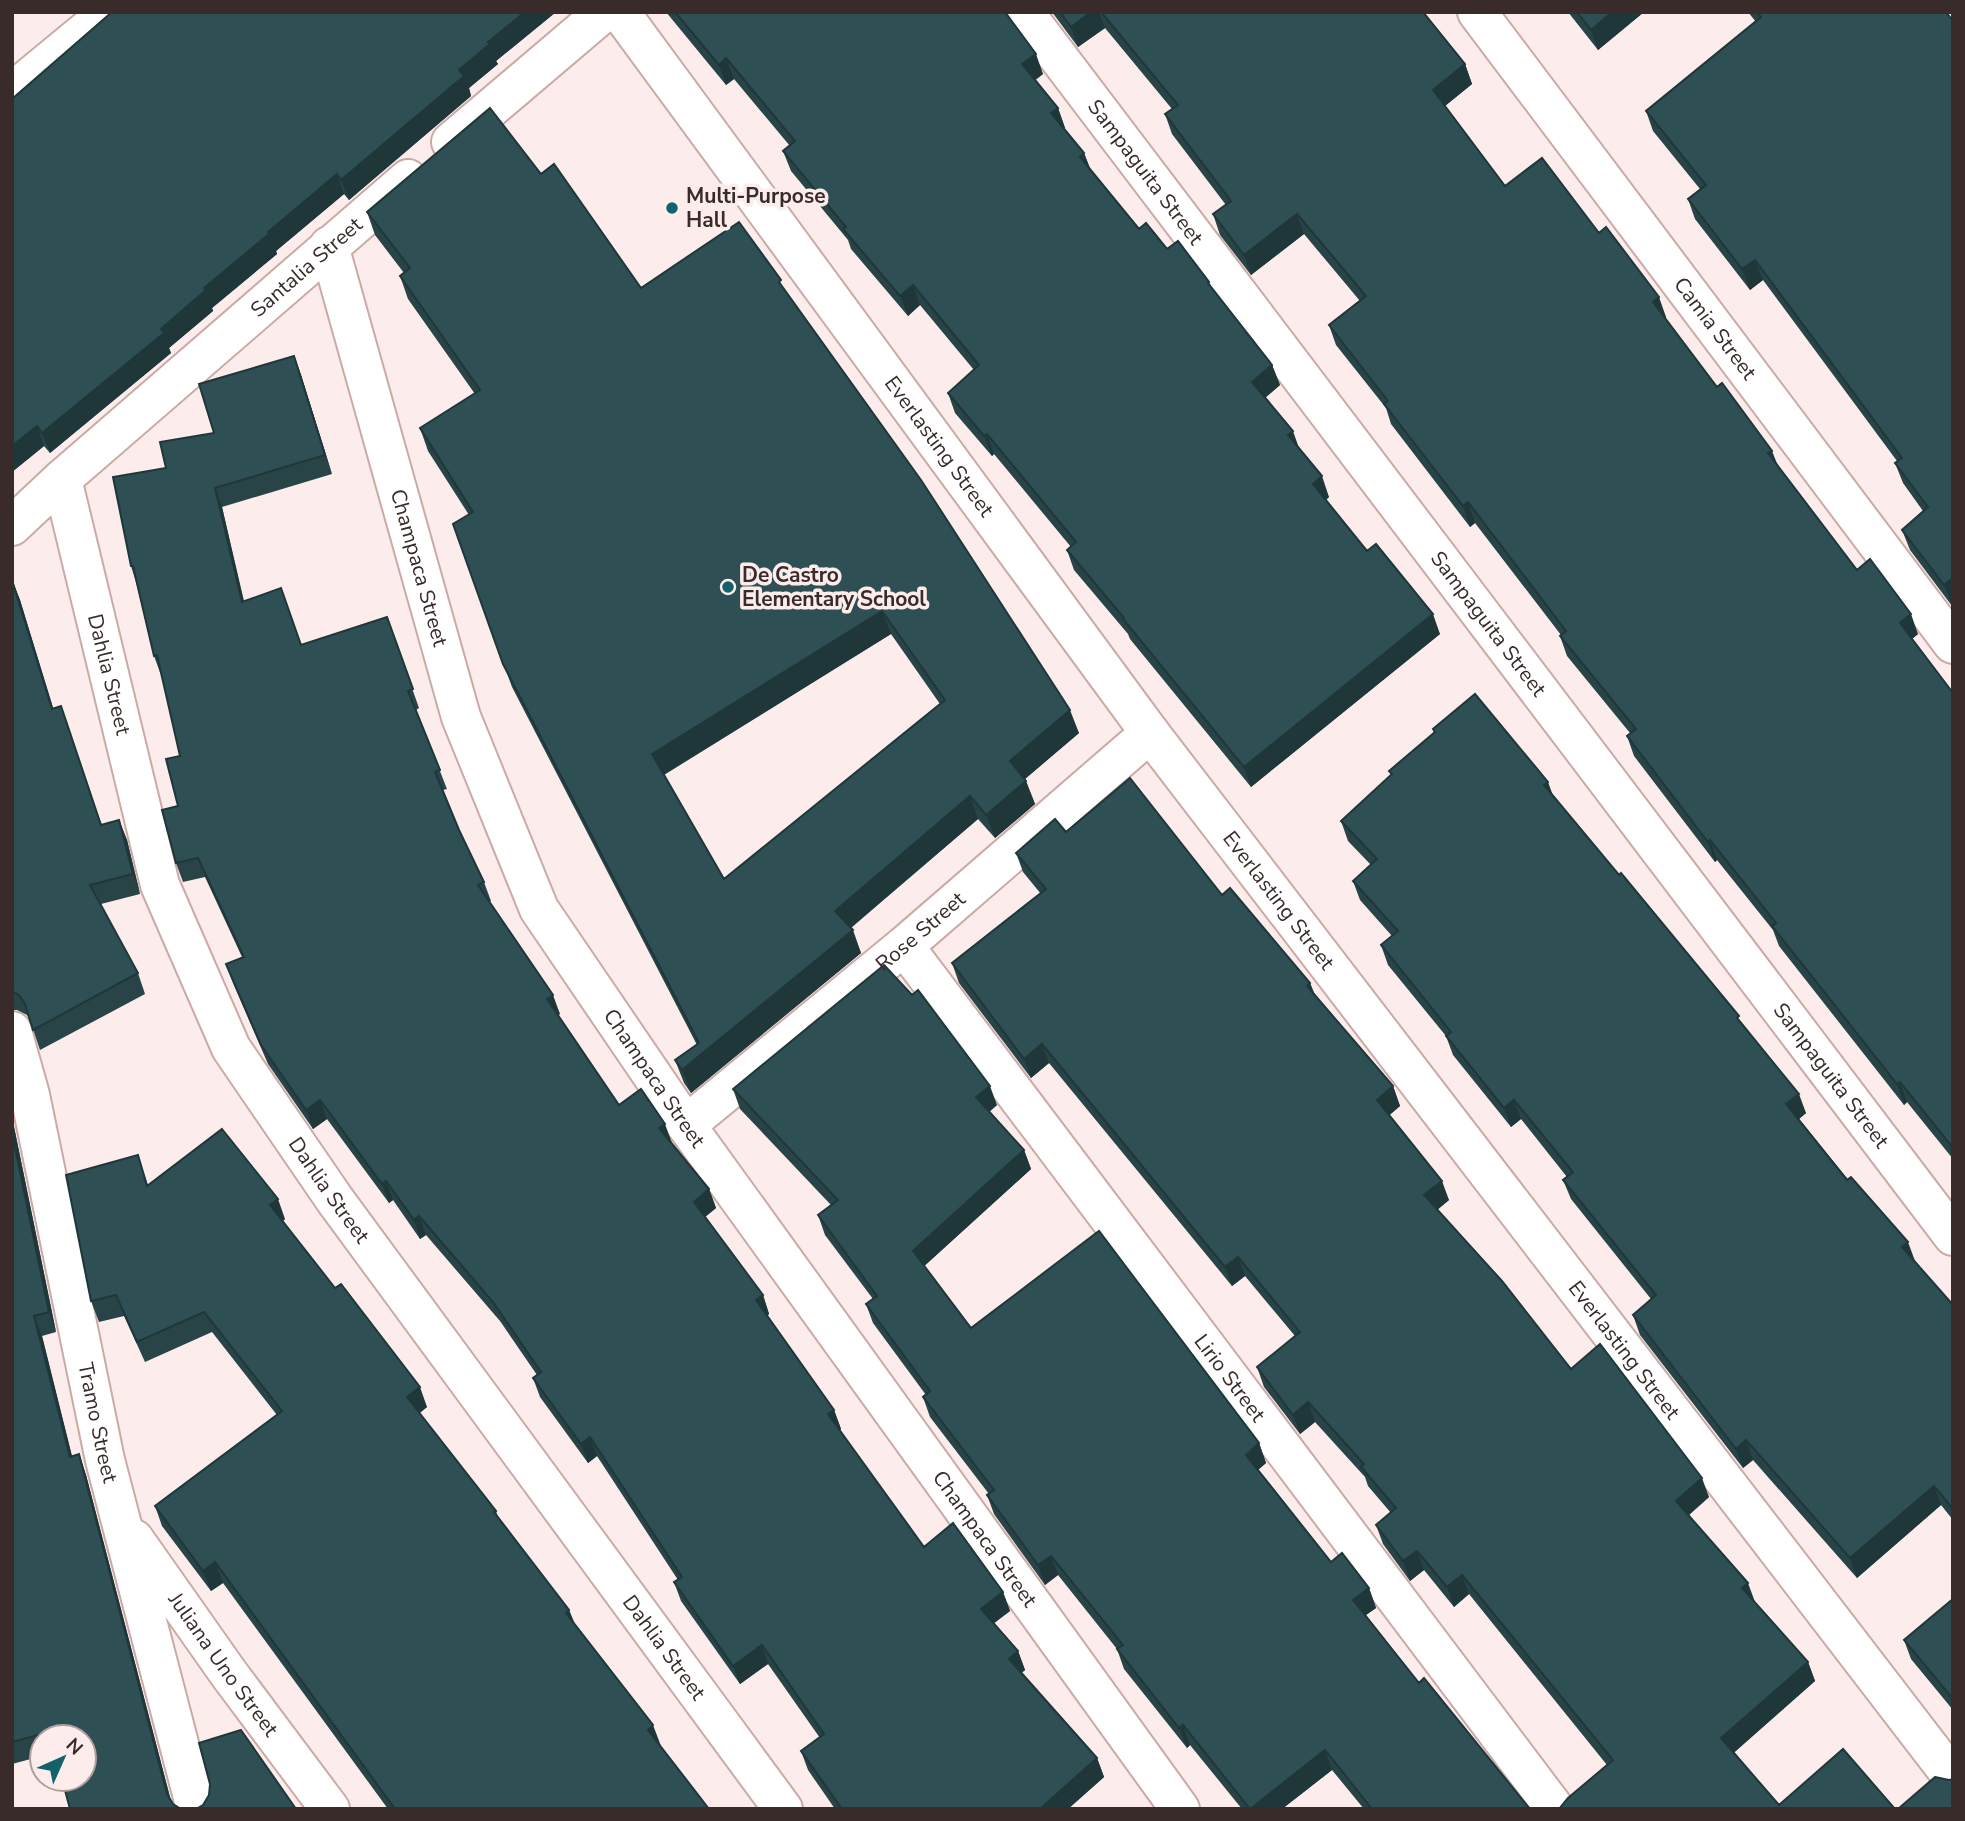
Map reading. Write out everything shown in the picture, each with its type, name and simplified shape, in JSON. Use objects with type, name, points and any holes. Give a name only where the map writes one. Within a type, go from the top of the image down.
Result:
[{"type":"street","points":[[12,92],[109,12]]},
{"type":"street","name":"Sampaguita Street","points":[[1024,12],[1953,1236]]},
{"type":"street","name":"Camia Street","points":[[1477,12],[1953,644]]},
{"type":"street","name":"Santalia Street","points":[[12,526],[62,479],[329,246],[606,13]]},
{"type":"street","name":"Everlasting Street","points":[[606,13],[1150,733],[1953,1778]]},
{"type":"street","name":"Champaca Street","points":[[329,246],[461,717],[539,909],[686,1125],[1180,1809]]},
{"type":"street","name":"Dahlia Street","points":[[62,479],[160,885],[232,1048],[335,1200],[783,1809]]},
{"type":"street","name":"Rose Street","points":[[686,1125],[904,946],[1150,733]]},
{"type":"street","name":"Lirio Street","points":[[904,946],[1555,1809]]},
{"type":"street","name":"Tramo Street","points":[[12,1031],[30,1095],[118,1517],[196,1809]]},
{"type":"street","name":"Juliana Uno Street","points":[[118,1517],[229,1674],[330,1809]]},
{"type":"building","points":[[112,12],[525,12],[459,70],[464,76],[341,180],[337,174],[268,232],[269,234],[204,288],[206,290],[161,329],[164,333],[42,433],[37,426],[12,446],[12,99]]},
{"type":"building","points":[[675,12],[1005,12],[1036,54],[1022,64],[1058,108],[1051,113],[1084,153],[1080,157],[1139,229],[1146,223],[1167,249],[1178,241],[1272,365],[1252,382],[1293,431],[1288,435],[1322,476],[1313,484],[1367,551],[1376,544],[1433,614],[1244,767],[1067,550],[1076,542],[987,434],[984,436],[948,393],[979,365],[913,285],[900,296],[843,229],[846,227],[783,151],[795,141],[726,58],[719,65]]},
{"type":"building","points":[[1060,12],[1091,12],[1071,27]]},
{"type":"building","points":[[1101,12],[1423,12],[1465,64],[1433,90],[1505,186],[1542,158],[1599,233],[1606,227],[1659,297],[1653,302],[1717,387],[1722,383],[1772,451],[1768,453],[1857,570],[1870,559],[1911,614],[1900,623],[1953,693],[1953,1148],[1900,1082],[1897,1084],[1772,926],[1776,923],[1710,840],[1708,842],[1627,736],[1636,729],[1560,636],[1566,631],[1468,502],[1463,506],[1384,404],[1388,401],[1329,325],[1366,296],[1297,214],[1244,255],[1213,214],[1231,201],[1165,114],[1178,105]]},
{"type":"building","points":[[1577,12],[1612,12],[1591,30]]},
{"type":"building","points":[[1757,12],[1946,12],[1953,21],[1953,578],[1944,585],[1902,530],[1928,507],[1895,463],[1902,458],[1755,260],[1742,269],[1688,199],[1706,185],[1646,111],[1761,17]]},
{"type":"building","name":"De Castro Elementary School","points":[[490,108],[541,174],[554,164],[641,288],[739,222],[921,480],[1070,710],[1010,761],[1026,781],[986,815],[970,796],[835,911],[853,930],[682,1070],[675,1060],[699,1043],[503,664],[453,524],[473,512],[420,428],[480,390],[400,276],[410,268],[367,212]],"holes":[[[882,611],[945,700],[724,879],[652,754]]]},
{"type":"building","points":[[294,356],[325,455],[215,488],[242,602],[281,588],[301,645],[387,617],[413,689],[408,691],[440,770],[435,772],[484,882],[478,885],[553,995],[547,999],[619,1105],[641,1089],[665,1124],[659,1128],[709,1189],[694,1202],[763,1295],[756,1300],[834,1410],[828,1414],[924,1547],[953,1523],[1003,1592],[981,1609],[1018,1651],[1009,1659],[1097,1758],[1040,1809],[842,1809],[801,1751],[824,1734],[762,1645],[733,1666],[674,1582],[682,1577],[590,1437],[581,1444],[533,1378],[541,1372],[493,1302],[419,1216],[414,1220],[386,1181],[382,1184],[320,1100],[306,1110],[261,1045],[226,964],[244,957],[198,858],[176,863],[162,810],[178,806],[166,759],[180,756],[157,655],[154,656],[131,566],[113,477],[166,468],[160,442],[214,433],[199,384]]},
{"type":"building","points":[[12,580],[52,709],[61,706],[101,825],[119,820],[133,874],[90,885],[138,973],[33,1030],[25,1004],[19,995],[12,991]]},
{"type":"building","points":[[1475,694],[1548,782],[1544,785],[1739,1016],[1737,1018],[1799,1094],[1786,1104],[1847,1180],[1851,1177],[1908,1242],[1902,1247],[1953,1305],[1953,1509],[1934,1486],[1850,1558],[1746,1440],[1736,1449],[1633,1315],[1656,1295],[1563,1180],[1573,1172],[1514,1100],[1504,1108],[1446,1036],[1451,1032],[1381,945],[1398,931],[1353,881],[1377,859],[1341,821],[1392,774],[1389,771],[1435,732],[1433,729]]},
{"type":"building","points":[[1130,778],[1222,895],[1230,888],[1310,983],[1307,986],[1393,1086],[1377,1100],[1442,1181],[1424,1195],[1502,1281],[1571,1369],[1600,1344],[1702,1478],[1676,1501],[1748,1583],[1742,1588],[1808,1662],[1721,1738],[1779,1805],[1843,1749],[1895,1809],[1559,1809],[1613,1760],[1462,1575],[1447,1587],[1417,1551],[1403,1561],[1376,1525],[1396,1508],[1361,1467],[1364,1464],[1308,1402],[1293,1415],[1257,1367],[1300,1332],[1238,1257],[1225,1267],[1042,1044],[1024,1059],[952,963],[1046,889],[1016,853],[1055,819],[1066,832]]},
{"type":"building","points":[[884,965],[912,995],[918,990],[990,1086],[976,1097],[1024,1150],[913,1251],[971,1328],[1099,1231],[1259,1443],[1246,1455],[1331,1562],[1342,1553],[1369,1588],[1353,1600],[1419,1683],[1424,1678],[1530,1809],[1372,1809],[1325,1750],[1250,1809],[1183,1725],[1179,1728],[1117,1649],[1123,1645],[1051,1556],[1038,1565],[987,1495],[994,1490],[923,1397],[930,1391],[866,1304],[877,1296],[818,1215],[838,1200],[733,1089]]},
{"type":"building","points":[[222,1129],[278,1199],[270,1205],[335,1288],[341,1284],[420,1387],[407,1397],[569,1610],[566,1613],[653,1725],[648,1730],[709,1809],[395,1809],[215,1562],[203,1571],[155,1506],[282,1411],[204,1312],[137,1342],[116,1295],[91,1301],[66,1175],[138,1155],[147,1186]]},
{"type":"building","points":[[12,1133],[49,1312],[34,1316],[70,1457],[79,1454],[167,1794],[173,1804],[181,1809],[70,1809],[66,1793],[98,1793],[98,1723],[28,1723],[28,1738],[12,1742]]},
{"type":"building","points":[[1953,1599],[1953,1699],[1904,1640]]},
{"type":"building","points":[[241,1730],[296,1809],[196,1809],[203,1805],[209,1795],[210,1784],[199,1743]]},
{"type":"building","points":[[1935,1777],[1953,1779],[1953,1809],[1898,1809]]},
{"type":"place","name":"Multi-Purpose Hall","points":[[672,208]]},
{"type":"place","name":"De Castro Elementary School","points":[[728,587]]}]
